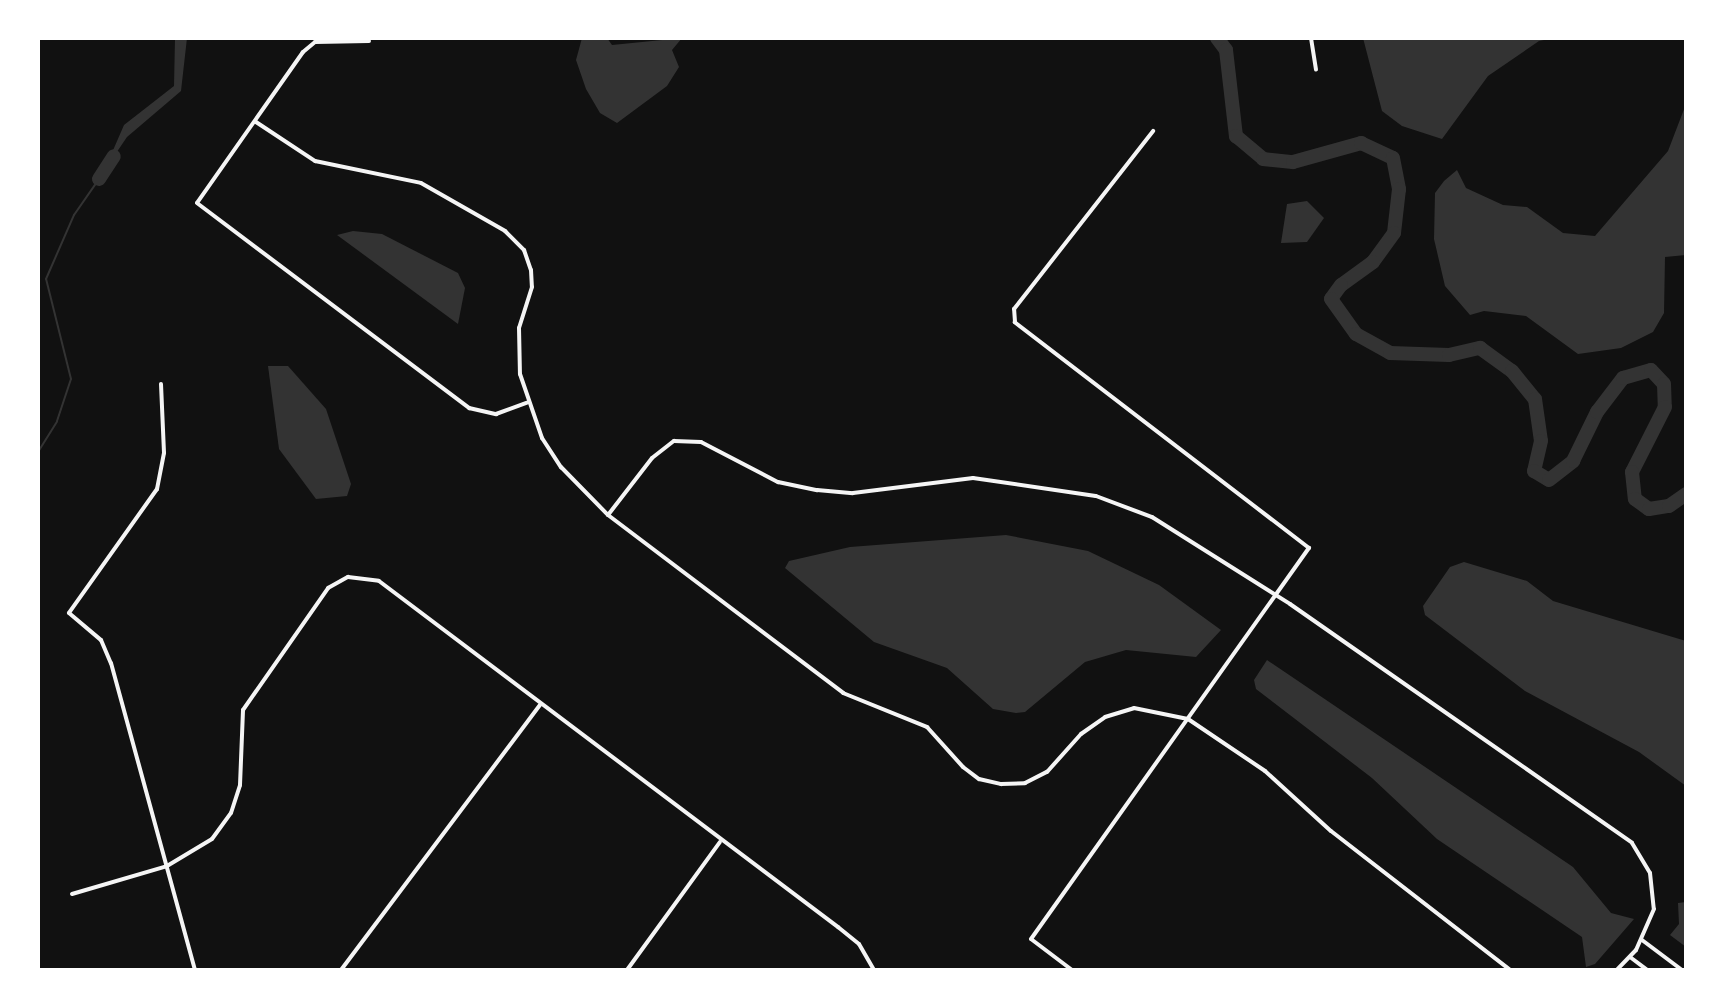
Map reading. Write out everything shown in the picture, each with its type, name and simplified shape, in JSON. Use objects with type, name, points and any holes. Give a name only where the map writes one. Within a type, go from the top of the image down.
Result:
[{"type":"street","points":[[1311,38],[1316,70]]},
{"type":"street","points":[[369,41],[315,42],[197,203],[469,408],[496,414],[527,403]]},
{"type":"street","points":[[256,122],[315,161],[421,183],[505,231],[524,250],[532,287],[517,353],[527,403],[561,467],[608,515],[843,693],[927,727],[979,779],[1025,783],[1061,761],[1093,725],[1134,708],[1188,719],[1265,771],[1331,831],[1510,970]]},
{"type":"street","points":[[1072,970],[1031,939],[1309,548],[1015,322],[1014,309],[1153,131]]},
{"type":"street","points":[[161,384],[164,453],[157,489],[69,613],[101,640],[111,663],[195,970]]},
{"type":"street","points":[[608,515],[652,458],[674,441],[701,442],[778,482],[817,490],[853,493],[973,478],[1096,496],[1152,517],[1276,595],[1627,838],[1647,864],[1654,890],[1642,940],[1617,970]]},
{"type":"street","points":[[72,894],[167,866],[212,839],[231,813],[240,785],[243,710],[328,588],[348,577],[379,581],[720,842],[859,944],[874,970]]},
{"type":"street","points":[[341,970],[540,705]]},
{"type":"street","points":[[627,970],[720,842]]},
{"type":"street","points":[[1642,940],[1682,970]]},
{"type":"street","points":[[1630,957],[1647,970]]},
{"type":"shaded area","points":[[175,38],[187,38],[181,91],[127,137],[104,171],[124,125],[174,86]]},
{"type":"shaded area","points":[[582,38],[607,38],[612,45],[682,38],[672,50],[679,67],[667,86],[617,123],[600,113],[586,89],[576,60]]},
{"type":"shaded area","points":[[1363,38],[1554,38],[1539,41],[1488,76],[1442,139],[1402,126],[1382,111]]},
{"type":"shaded area","points":[[1686,104],[1686,255],[1665,257],[1664,313],[1653,332],[1621,348],[1578,354],[1526,316],[1484,311],[1470,315],[1445,286],[1434,239],[1435,193],[1457,170],[1466,188],[1503,205],[1527,207],[1563,233],[1595,236],[1668,151]]},
{"type":"shaded area","points":[[1307,201],[1324,218],[1307,242],[1281,243],[1287,204]]},
{"type":"shaded area","points":[[353,231],[382,234],[458,273],[465,288],[458,324],[337,235]]},
{"type":"shaded area","points":[[268,366],[288,366],[326,409],[351,484],[347,496],[316,499],[279,449]]},
{"type":"shaded area","points":[[1006,535],[1088,551],[1159,585],[1221,630],[1196,657],[1126,650],[1085,662],[1025,712],[1016,713],[993,709],[947,668],[874,642],[785,568],[789,561],[850,547]]},
{"type":"shaded area","points":[[1464,562],[1527,581],[1553,601],[1686,641],[1686,786],[1639,752],[1525,691],[1425,615],[1423,606],[1450,567]]},
{"type":"shaded area","points":[[1267,660],[1573,867],[1611,913],[1634,919],[1595,964],[1586,967],[1582,937],[1437,839],[1372,778],[1256,689],[1254,680]]},
{"type":"shaded area","points":[[1686,902],[1686,947],[1670,935],[1679,924],[1678,903]]},
{"type":"waterway","points":[[1217,38],[1226,50],[1236,136],[1263,159],[1293,162],[1361,143],[1393,158],[1399,189],[1394,233],[1373,262],[1341,285],[1331,299],[1356,334],[1390,353],[1449,355],[1480,348],[1512,371],[1535,399],[1541,441],[1534,471],[1549,480],[1573,461],[1597,412],[1623,378],[1651,370],[1664,384],[1665,407],[1632,472],[1635,499],[1649,509],[1669,506],[1686,494]]},
{"type":"waterway","points":[[99,179],[114,156]]},
{"type":"waterway","points":[[38,452],[57,421],[71,379],[46,279],[74,215],[99,179]]}]
